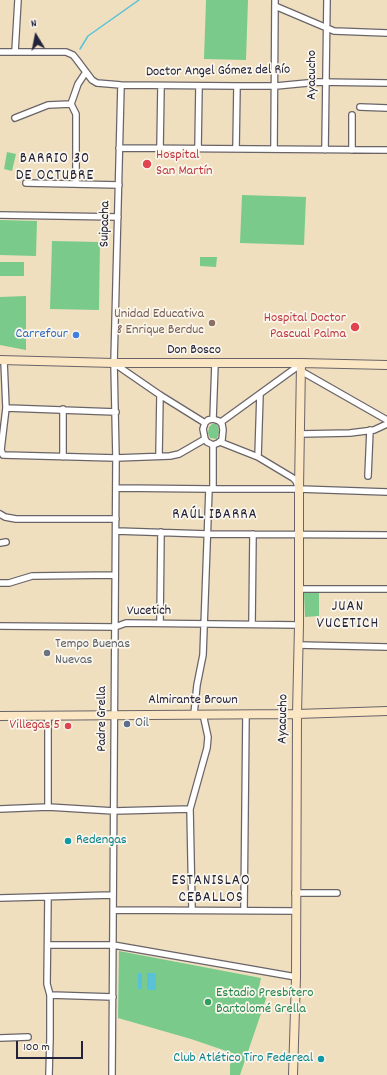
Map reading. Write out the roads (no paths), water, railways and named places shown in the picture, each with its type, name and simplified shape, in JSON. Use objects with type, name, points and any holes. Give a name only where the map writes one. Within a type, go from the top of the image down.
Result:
[{"type":"main road","name":"Don Bosco","points":[[2,360],[301,367],[387,365]]},
{"type":"main road","name":"Ayacucho","points":[[293,1075],[296,977],[295,893],[301,367]]},
{"type":"main road","name":"Almirante Brown","points":[[0,716],[115,714],[297,714],[387,711]]},
{"type":"street","points":[[15,52],[18,0]]},
{"type":"street","name":"Ayacucho","points":[[325,150],[327,0]]},
{"type":"street","points":[[274,149],[276,86],[275,3],[334,32],[387,33]]},
{"type":"street","points":[[0,52],[66,52],[73,55],[86,72],[78,84],[71,104],[76,114],[76,184]]},
{"type":"street","name":"Doctor Angel Gómez del Río","points":[[86,72],[92,80],[97,83],[121,85],[276,86],[327,82],[387,83]]},
{"type":"street","name":"Suipacha","points":[[114,363],[121,85]]},
{"type":"street","points":[[160,148],[161,86]]},
{"type":"street","points":[[198,149],[199,86]]},
{"type":"street","points":[[236,149],[237,86]]},
{"type":"street","points":[[15,118],[48,104],[71,104]]},
{"type":"street","points":[[360,107],[387,108]]},
{"type":"street","points":[[352,115],[352,150]]},
{"type":"street","points":[[120,148],[387,150]]},
{"type":"street","points":[[26,183],[119,185]]},
{"type":"street","points":[[0,215],[118,217]]},
{"type":"street","points":[[2,360],[6,408],[1,450],[3,456],[116,458],[179,454],[205,439]]},
{"type":"street","points":[[114,363],[160,395],[205,423]]},
{"type":"street","name":"Padre Grella","points":[[112,1075],[112,895],[116,575],[116,412],[114,363]]},
{"type":"street","points":[[213,419],[215,364]]},
{"type":"street","points":[[220,422],[301,367],[387,420]]},
{"type":"street","points":[[258,457],[260,394]]},
{"type":"street","points":[[159,455],[160,395]]},
{"type":"street","points":[[6,408],[116,412]]},
{"type":"street","points":[[62,457],[63,409]]},
{"type":"street","points":[[220,442],[223,438],[223,430],[220,422],[213,419],[208,420],[205,423],[203,432],[207,442],[213,444],[220,442],[258,457],[293,478],[299,489]]},
{"type":"street","points":[[300,434],[350,433],[370,430],[387,424]]},
{"type":"street","points":[[368,476],[370,430]]},
{"type":"street","points":[[192,909],[190,809],[207,748],[208,737],[198,714],[197,684],[203,654],[205,624],[207,534],[213,444]]},
{"type":"street","points":[[116,488],[299,489],[387,492]]},
{"type":"street","points":[[0,514],[4,517],[16,519],[116,519]]},
{"type":"street","points":[[116,531],[207,534],[387,535]]},
{"type":"street","points":[[160,623],[162,532]]},
{"type":"street","points":[[252,624],[253,534]]},
{"type":"street","points":[[0,583],[9,583],[32,576],[116,575]]},
{"type":"street","points":[[299,589],[387,589]]},
{"type":"street","name":"Vucetich","points":[[0,626],[115,627],[126,623],[299,625]]},
{"type":"street","points":[[298,645],[387,647]]},
{"type":"street","points":[[244,910],[246,714]]},
{"type":"street","points":[[48,716],[48,807]]},
{"type":"street","points":[[0,809],[48,807],[114,811],[190,809]]},
{"type":"street","points":[[295,893],[337,893]]},
{"type":"street","points":[[0,898],[112,895]]},
{"type":"street","points":[[48,897],[47,984],[50,995],[49,1075]]},
{"type":"street","points":[[113,910],[192,909],[296,911]]},
{"type":"street","points":[[48,945],[113,945],[296,977]]},
{"type":"street","points":[[50,995],[113,997]]},
{"type":"street","points":[[0,1038],[28,1037]]},
{"type":"water","points":[[138,973],[142,973],[142,989],[138,989]]},
{"type":"water","points":[[147,973],[156,973],[156,990],[147,990]]},
{"type":"waterway","points":[[80,49],[88,36],[139,0]]},
{"type":"place","name":"Hospital San Martín","points":[[147,164]]},
{"type":"place","name":"Unidad Educativa 8 Enrique Berduc","points":[[212,323]]},
{"type":"place","name":"Hospital Doctor Pascual Palma","points":[[355,327]]},
{"type":"place","name":"Carrefour","points":[[76,335]]},
{"type":"place","name":"Tempo Buenas Nuevas","points":[[47,653]]},
{"type":"place","name":"Oil","points":[[127,724]]},
{"type":"place","name":"Villegas 5","points":[[68,726]]},
{"type":"place","name":"Redengas","points":[[68,841]]},
{"type":"place","name":"Estadio Presbítero Bartolomé Grella","points":[[208,1002]]},
{"type":"place","name":"Club Atlético Tiro Federeal","points":[[321,1059]]},
{"type":"district","name":"BARRIO 30 DE OCTUBRE","points":[[55,168]]},
{"type":"district","name":"RAÚL IBARRA","points":[[215,516]]},
{"type":"district","name":"JUAN VUCETICH","points":[[348,616]]},
{"type":"district","name":"ESTANISLAO CEBALLOS","points":[[211,890]]}]
